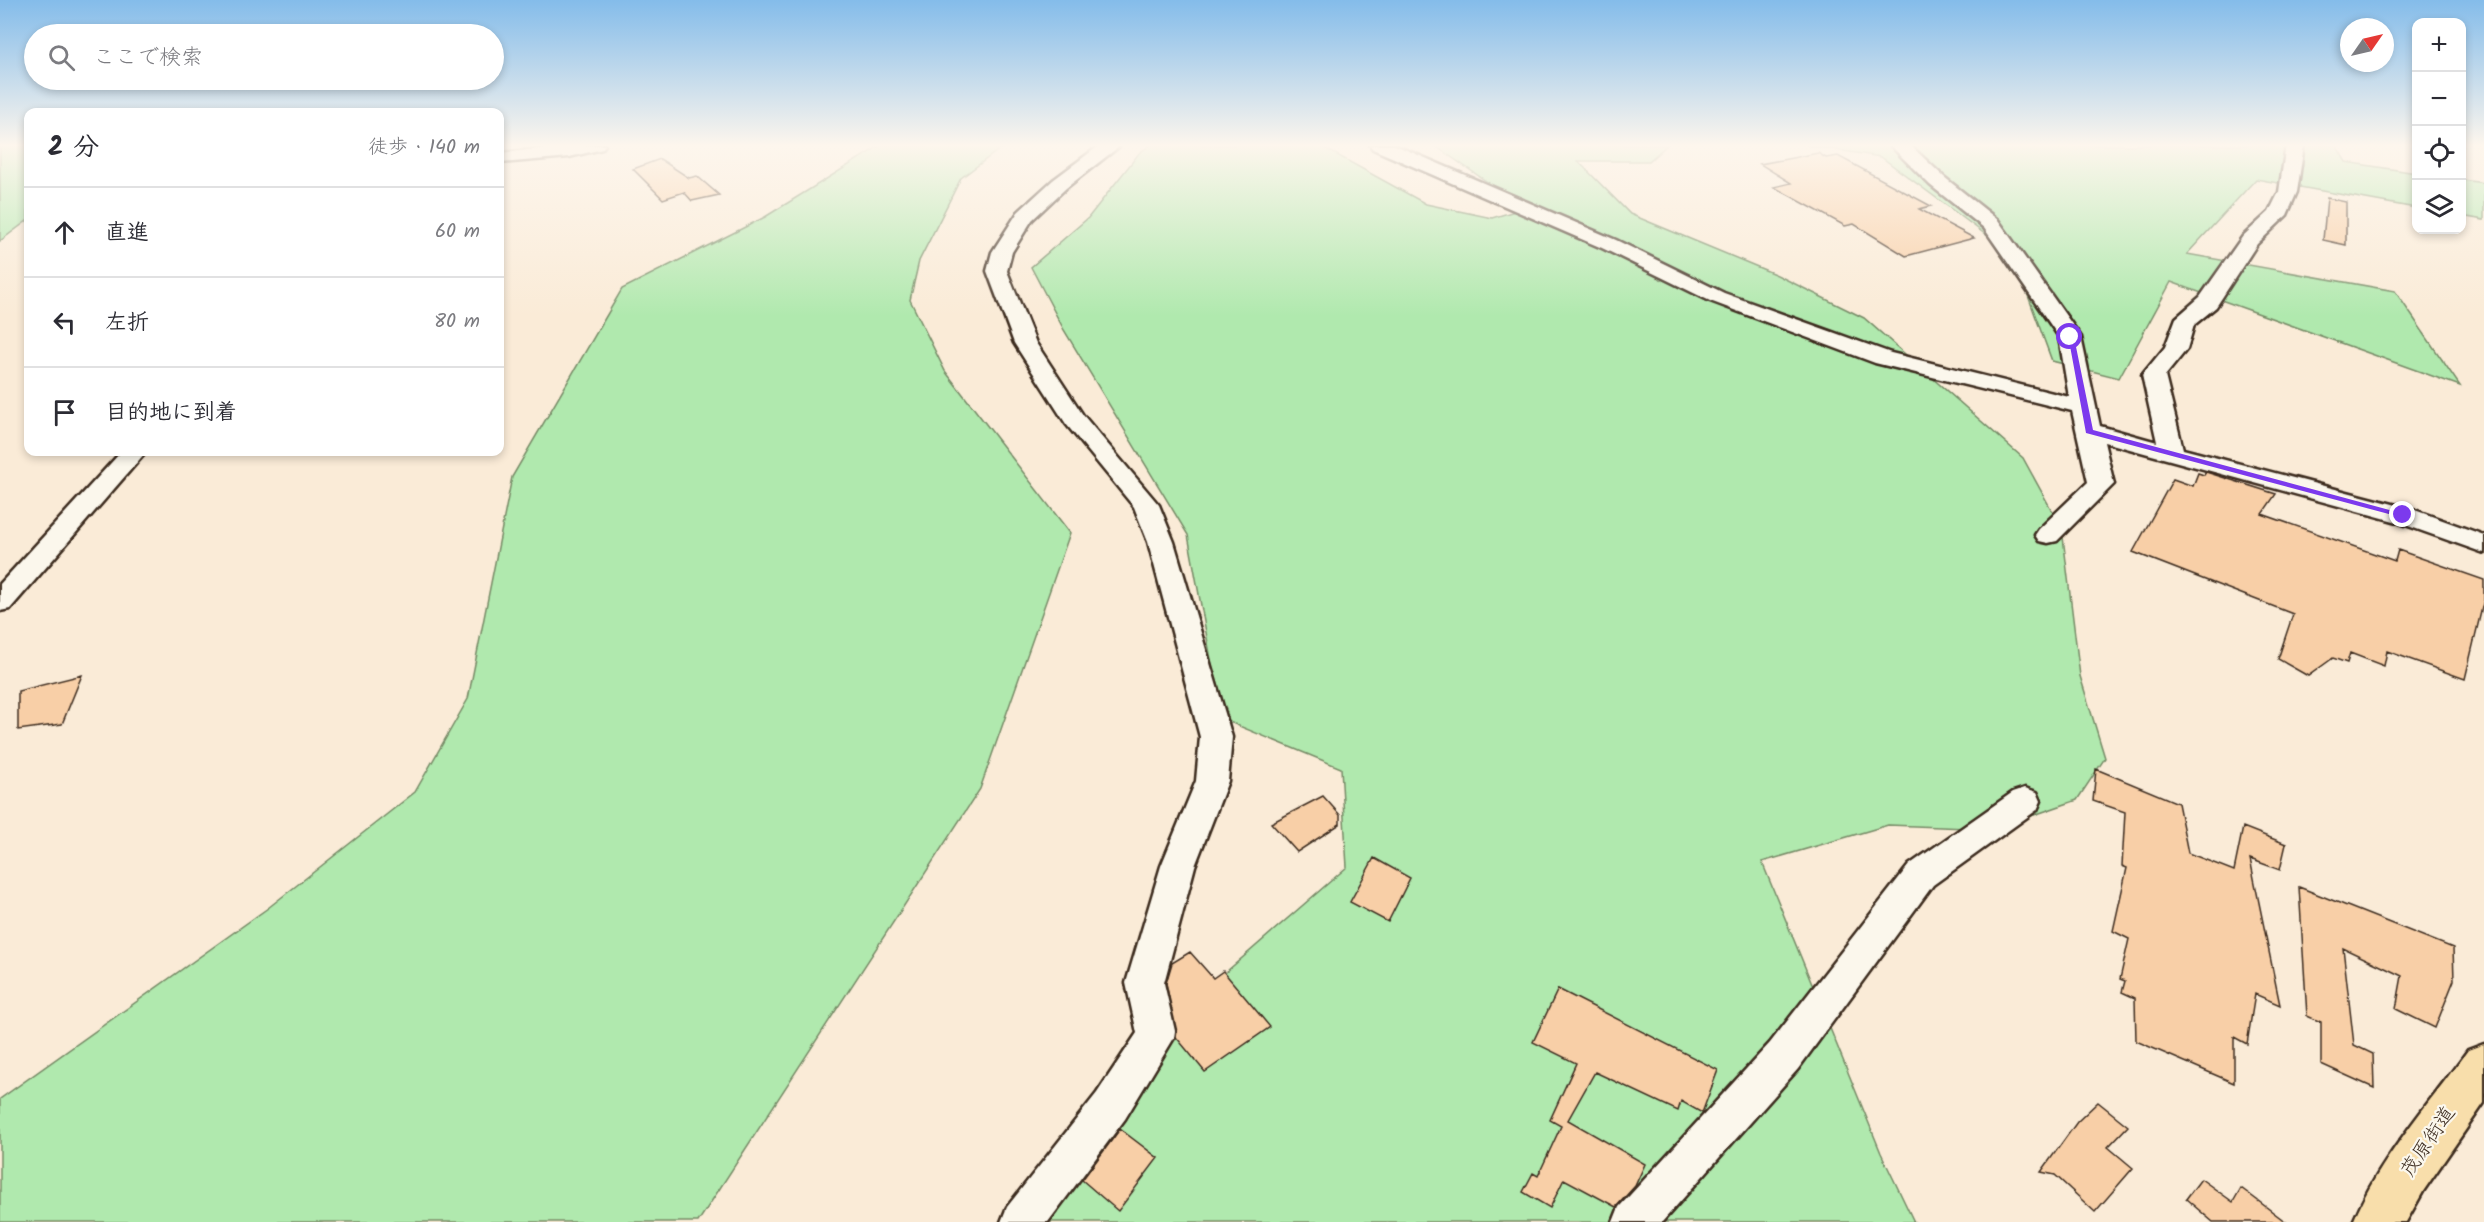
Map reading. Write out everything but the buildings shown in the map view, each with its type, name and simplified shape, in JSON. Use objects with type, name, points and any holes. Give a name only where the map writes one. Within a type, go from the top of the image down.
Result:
[{"type":"main road","name":"茂原街道","points":[[2378,1222],[2407,1173],[2484,1065]]},
{"type":"street","points":[[1022,1222],[1111,1106],[1155,1038],[1156,1031],[1145,983],[1178,866],[1212,781],[1216,737],[1161,542],[1146,505],[1074,418],[1025,343],[997,271],[998,262],[1013,231],[1040,202]]},
{"type":"street","points":[[1511,202],[1609,244],[1717,297],[1883,358],[2086,419],[2172,453],[2403,515],[2484,544]]},
{"type":"street","points":[[1963,202],[1997,231],[2070,337],[2101,484],[2048,535]]},
{"type":"street","points":[[2172,453],[2153,375],[2176,349],[2184,323],[2208,302],[2250,240],[2277,215],[2283,202]]},
{"type":"street","points":[[0,602],[130,456]]},
{"type":"street","points":[[1634,1222],[1784,1056],[1921,875],[2025,801]]},
{"type":"green space","points":[[0,202],[24,202],[24,223],[0,241]]},
{"type":"green space","points":[[789,202],[949,202],[919,261],[910,300],[945,371],[1070,533],[980,789],[698,1222],[0,1222],[0,1099],[268,908],[415,792],[468,699],[512,477],[622,289],[765,217]]},
{"type":"green space","points":[[1101,202],[1422,202],[1492,218],[1525,208],[1516,202],[1618,202],[1630,214],[1777,275],[1864,318],[2023,458],[2062,529],[2080,676],[2105,758],[2077,800],[1994,829],[1888,825],[1762,862],[1881,1153],[1914,1222],[1041,1222],[1181,1011],[1347,867],[1341,768],[1222,719],[1188,535],[1064,330],[1031,267],[1088,218]]},
{"type":"green space","points":[[1942,202],[2235,202],[2187,254],[2395,291],[2460,386],[2171,282],[2119,378],[2052,361],[2013,255]]},
{"type":"green space","points":[[2383,202],[2412,202],[2412,207]]},
{"type":"green space","points":[[2466,202],[2484,202],[2484,220],[2466,217]]},
{"type":"route","points":[[2070,337],[2089,431],[2403,515]]}]
